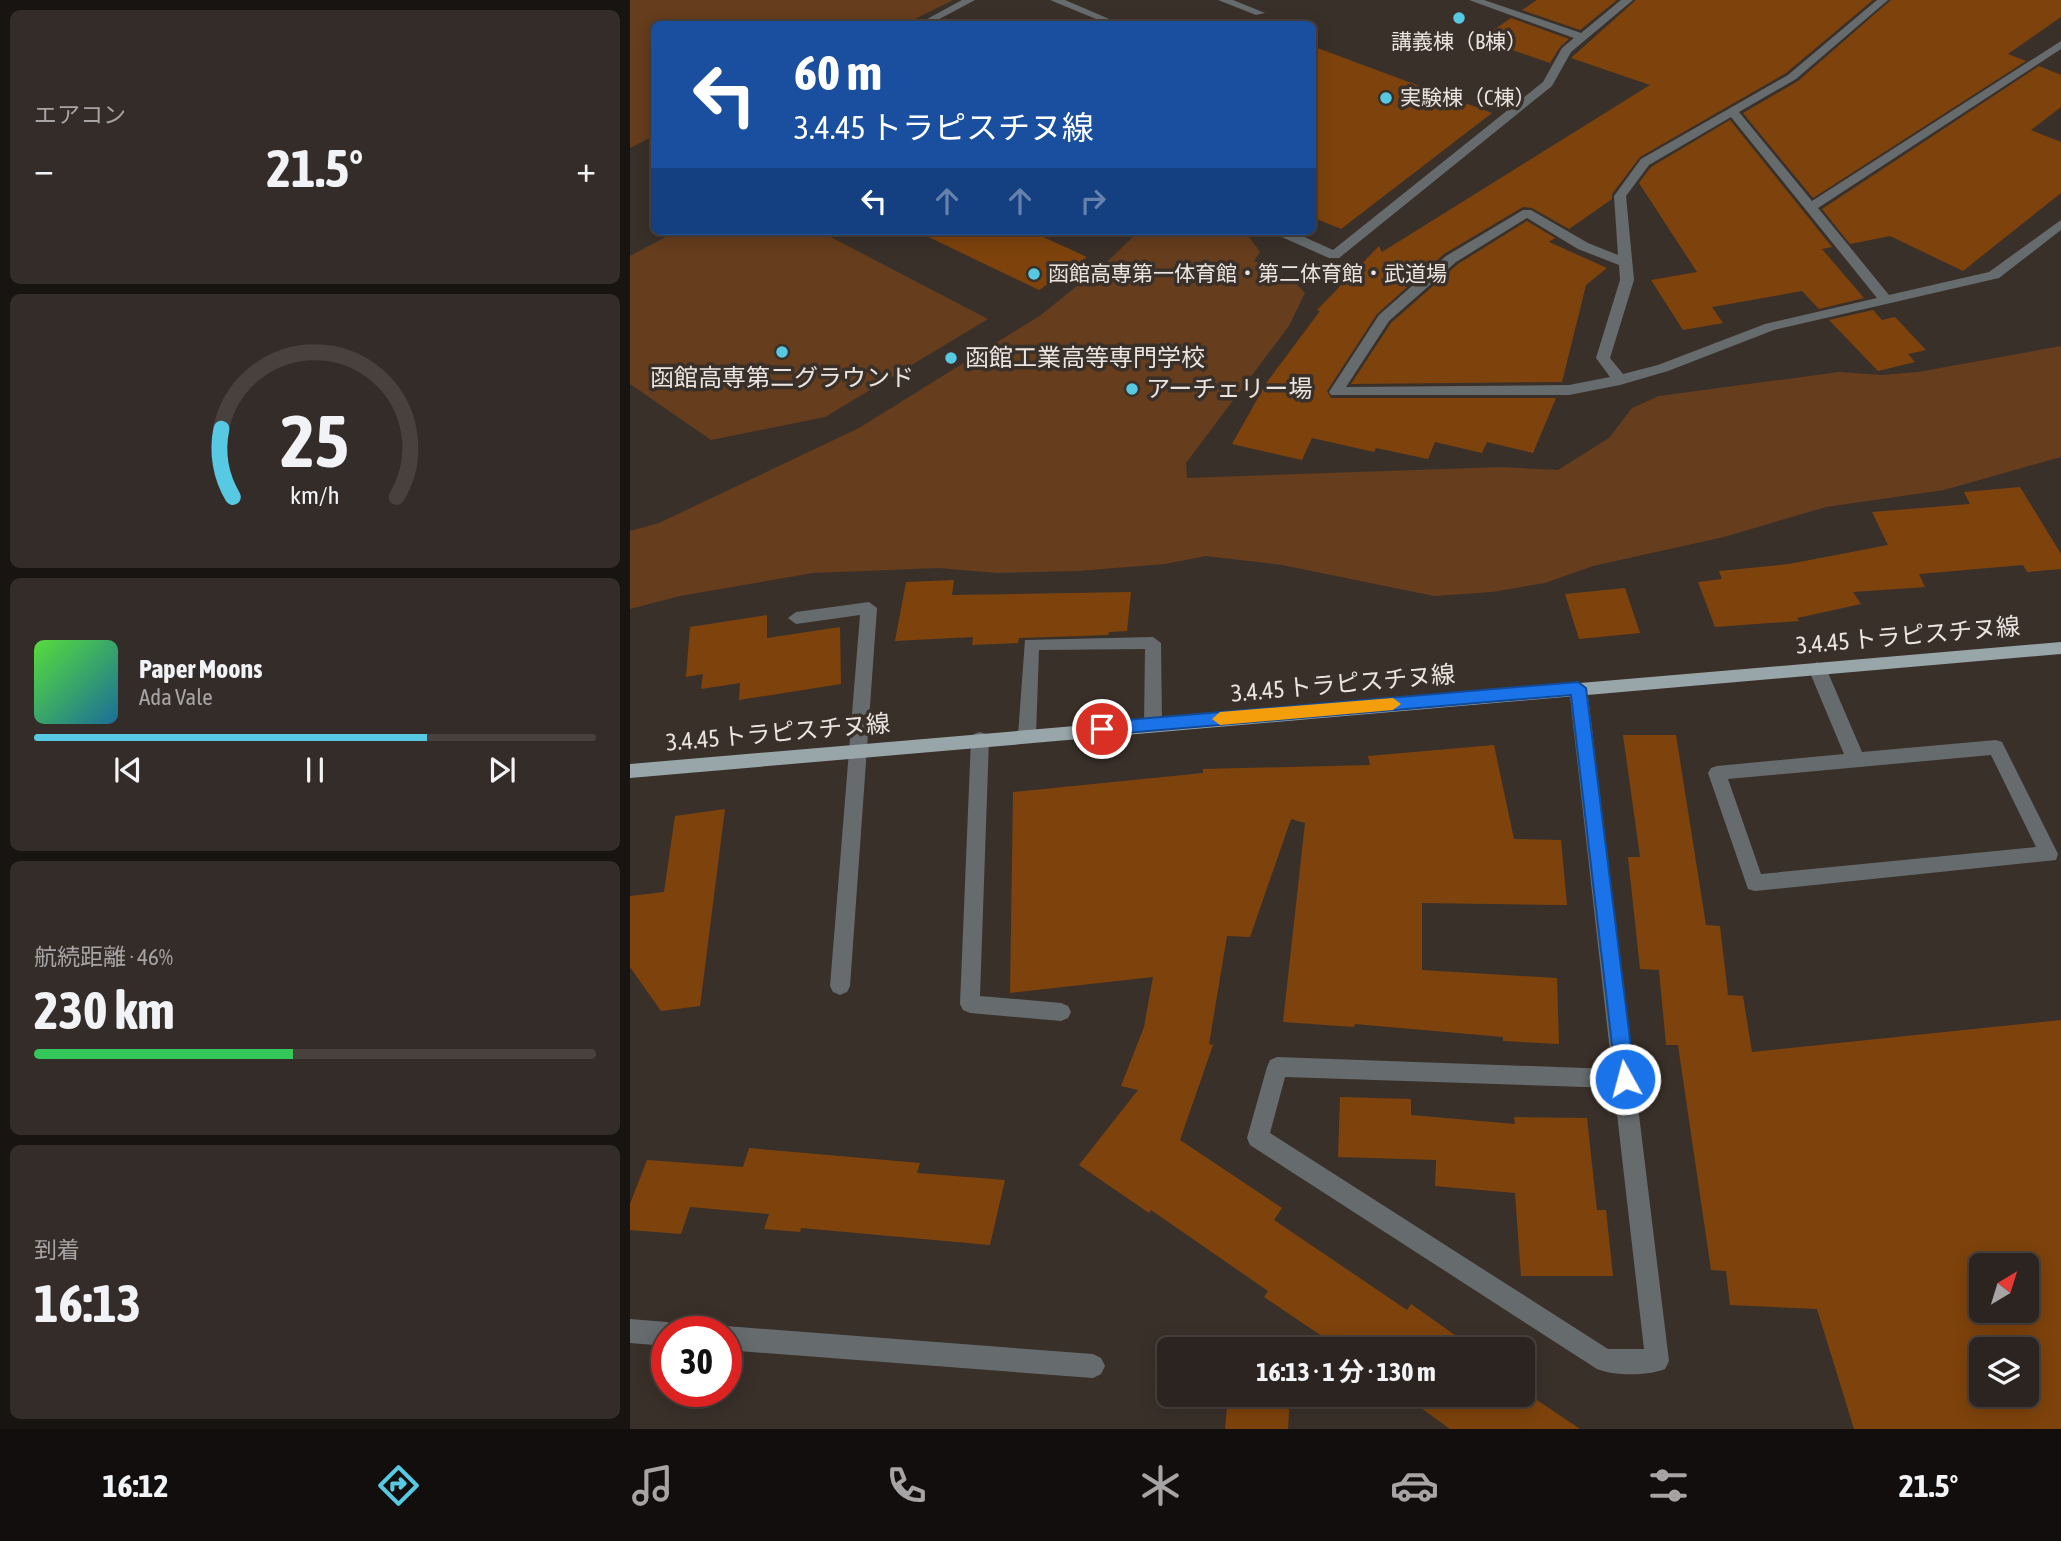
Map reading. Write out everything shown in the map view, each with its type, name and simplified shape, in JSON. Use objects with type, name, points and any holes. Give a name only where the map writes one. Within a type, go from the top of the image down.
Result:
[{"type":"main road","name":"3.4.45 トラピスチヌ線","points":[[630,771],[2061,648]]},
{"type":"street","points":[[929,21],[970,0]]},
{"type":"street","points":[[1055,0],[1108,21]]},
{"type":"street","points":[[1223,0],[1260,13]]},
{"type":"street","points":[[1474,0],[1582,37]]},
{"type":"street","points":[[1289,235],[1334,254],[1548,84],[1566,50],[1628,0]]},
{"type":"street","points":[[1620,380],[1604,358],[1627,280],[1620,196],[1645,162],[1792,77],[1883,0]]},
{"type":"street","points":[[1810,208],[2061,44]]},
{"type":"street","points":[[1731,111],[1886,300]]},
{"type":"street","points":[[1626,263],[1583,246],[1527,214],[1451,259],[1384,318],[1336,391],[1569,390],[1620,380],[1663,368],[1770,327],[1994,275],[2061,223]]},
{"type":"street","points":[[796,618],[869,608],[840,986]]},
{"type":"street","points":[[1027,735],[1031,644],[1153,643],[1153,724]]},
{"type":"street","points":[[1817,668],[1856,760],[1717,773],[1755,883],[2049,853],[1996,747],[1852,760]]},
{"type":"street","points":[[1578,688],[1625,1079],[1657,1361],[1605,1361],[1258,1139],[1277,1067],[1625,1079]]},
{"type":"street","points":[[980,739],[971,1004],[1060,1012]]},
{"type":"street","points":[[630,1331],[651,1333]]},
{"type":"street","points":[[742,1339],[1093,1366]]},
{"type":"shaded area","points":[[630,0],[953,0],[911,21],[651,21],[651,138],[630,148]]},
{"type":"shaded area","name":"函館高専第二グラウンド","points":[[669,235],[827,235],[988,319],[825,417],[711,440],[630,384],[630,256]]},
{"type":"shaded area","points":[[1135,235],[1248,235],[1260,252],[1254,261],[1294,281],[1305,293],[1289,326],[1186,463],[1187,478],[1502,467],[1558,470],[1609,438],[1632,408],[1659,396],[1839,372],[1881,375],[1918,372],[2061,346],[2061,457],[1944,490],[1826,507],[1724,537],[1593,566],[1545,583],[1492,592],[1434,596],[1282,565],[1206,556],[1165,564],[1078,571],[997,573],[939,568],[813,573],[680,596],[630,609],[630,531],[659,523],[859,428],[1041,315],[1109,260]]},
{"type":"building","points":[[1537,0],[1617,0],[1580,30],[1522,10]]},
{"type":"building","points":[[1636,0],[1873,0],[1786,73],[1640,157],[1612,194],[1612,199],[1569,229],[1532,208],[1523,207],[1444,254],[1377,314],[1327,391],[1331,398],[1556,398],[1533,453],[1487,442],[1482,453],[1435,442],[1428,459],[1376,448],[1374,452],[1312,438],[1302,460],[1232,444],[1267,382],[1320,311],[1317,310],[1379,246],[1382,252],[1650,85],[1571,58]]},
{"type":"building","points":[[1891,0],[2061,0],[2061,17],[2008,54],[2026,61],[1813,198],[1743,113],[1798,81]]},
{"type":"building","points":[[1511,18],[1569,39],[1550,63],[1481,39]]},
{"type":"building","points":[[1316,47],[1492,113],[1341,229],[1316,219]]},
{"type":"building","points":[[2039,66],[2061,75],[2061,107],[2031,130],[2061,142],[2061,193],[1963,271],[1890,236],[1850,244],[1822,209]]},
{"type":"building","points":[[1730,120],[1832,247],[1822,249],[1864,298],[1819,309],[1802,291],[1712,307],[1723,323],[1683,330],[1651,280],[1697,272],[1639,183],[1651,167]]},
{"type":"building","points":[[1527,221],[1555,238],[1549,242],[1607,268],[1586,285],[1562,382],[1351,384],[1391,323],[1458,264]]},
{"type":"building","name":"函館高専第一体育館・第二体育館・武道場","points":[[924,235],[1039,235],[1087,257],[1039,290]]},
{"type":"building","points":[[1873,310],[1882,320],[1895,317],[1926,350],[1908,354],[1915,362],[1878,371],[1829,320]]},
{"type":"building","points":[[2020,487],[2061,554],[2061,569],[2027,572],[2023,565],[1919,574],[1925,587],[1853,592],[1861,604],[1797,618],[1799,621],[1715,627],[1698,582],[1722,579],[1719,571],[1789,564],[1888,545],[1872,512],[1970,504],[1964,492]]},
{"type":"building","points":[[954,580],[952,595],[1131,592],[1127,631],[1109,632],[1108,635],[1019,638],[1018,643],[972,645],[973,637],[895,641],[906,582]]},
{"type":"building","points":[[1625,588],[1640,633],[1579,639],[1565,594]]},
{"type":"building","points":[[767,615],[767,638],[840,627],[841,684],[739,700],[740,683],[701,689],[703,674],[686,677],[690,627]]},
{"type":"building","points":[[1623,735],[1676,735],[1706,925],[1720,926],[1728,995],[1743,996],[1752,1052],[2061,1020],[2061,1429],[1854,1429],[1817,1309],[1730,1305],[1726,1271],[1711,1270],[1678,1045],[1666,1045],[1659,970],[1640,969],[1628,857],[1640,857]]},
{"type":"building","points":[[1494,745],[1514,839],[1561,840],[1567,905],[1422,903],[1422,970],[1557,978],[1559,1044],[1503,1041],[1503,1037],[1355,1024],[1354,1027],[1283,1022],[1305,823],[1291,819],[1250,937],[1227,936],[1209,1044],[1213,1045],[1180,1140],[1282,1208],[1274,1220],[1407,1310],[1411,1304],[1458,1337],[1323,1337],[1264,1297],[1268,1291],[1151,1210],[1149,1213],[1079,1165],[1138,1090],[1121,1086],[1144,1027],[1153,977],[1010,993],[1013,792],[1203,773],[1203,769],[1370,765],[1368,756]]},
{"type":"building","points":[[725,809],[700,1006],[661,1011],[630,967],[630,896],[664,892],[675,816]]},
{"type":"building","points":[[1340,1097],[1411,1099],[1411,1115],[1515,1124],[1514,1117],[1587,1118],[1597,1210],[1606,1210],[1613,1276],[1521,1276],[1515,1193],[1435,1186],[1436,1160],[1338,1157]]},
{"type":"building","points":[[749,1148],[920,1163],[917,1173],[1005,1180],[990,1245],[801,1228],[800,1232],[764,1229],[769,1214],[690,1207],[681,1234],[630,1230],[630,1204],[647,1160],[743,1167]]},
{"type":"building","points":[[1535,1399],[1580,1429],[1450,1429],[1420,1407],[1535,1407]]},
{"type":"building","points":[[1227,1407],[1289,1407],[1288,1429],[1225,1429]]},
{"type":"slow traffic","points":[[1220,719],[1393,704]]},
{"type":"place","name":"講義棟（B棟）","points":[[1459,18]]},
{"type":"place","name":"実験棟（C棟）","points":[[1386,98]]},
{"type":"place","name":"函館高専第一体育館・第二体育館・武道場","points":[[1034,274]]},
{"type":"place","name":"函館高専第二グラウンド","points":[[782,352]]},
{"type":"place","name":"函館工業高等専門学校","points":[[951,358]]},
{"type":"place","name":"アーチェリー場","points":[[1132,389]]},
{"type":"route","points":[[1102,729],[1578,688],[1625,1079]]}]
